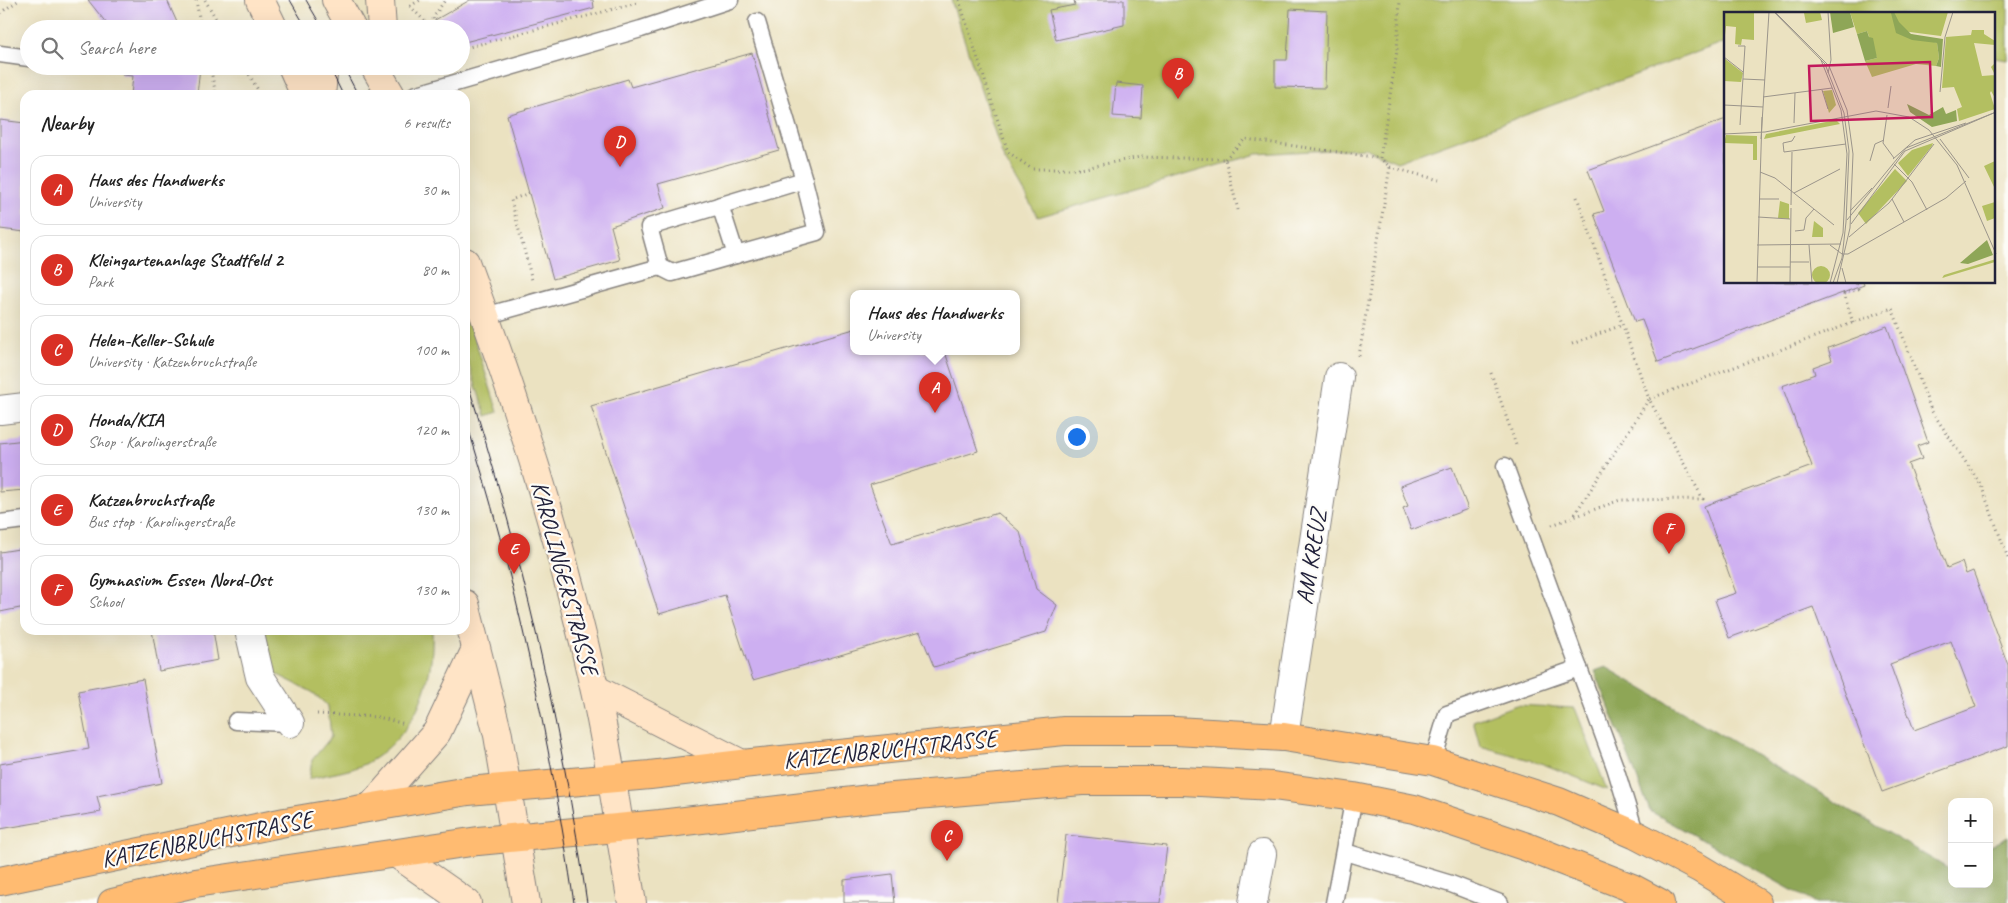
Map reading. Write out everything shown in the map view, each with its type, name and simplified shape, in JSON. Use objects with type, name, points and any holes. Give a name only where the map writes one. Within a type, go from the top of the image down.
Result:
[{"type":"main road","points":[[260,0],[270,20]]},
{"type":"main road","points":[[333,20],[336,0]]},
{"type":"main road","points":[[336,0],[347,20]]},
{"type":"main road","points":[[380,0],[381,20]]},
{"type":"main road","points":[[296,75],[303,90]]},
{"type":"main road","points":[[322,90],[323,75]]},
{"type":"main road","name":"KAROLINGERSTRASSE","points":[[470,276],[524,430],[571,593],[595,689],[632,903]]},
{"type":"main road","points":[[470,624],[498,735],[526,903]]},
{"type":"main road","points":[[371,807],[437,732],[476,648]]},
{"type":"main road","points":[[595,689],[742,764]]},
{"type":"main road","name":"KATZENBRUCHSTRASSE","points":[[0,881],[285,822],[507,786],[612,779],[1064,732],[1175,731],[1284,737],[1433,761],[1558,802],[1636,835],[1699,868],[1757,903]]},
{"type":"main road","name":"KATZENBRUCHSTRASSE","points":[[112,903],[195,883],[478,841],[620,828],[870,799],[1082,781],[1230,783],[1273,786],[1354,797],[1414,809],[1527,847],[1632,888],[1660,903]]},
{"type":"main road","points":[[397,854],[467,903]]},
{"type":"street","name":"AM KREUZ","points":[[1284,737],[1339,377]]},
{"type":"street","points":[[0,410],[20,408]]},
{"type":"street","points":[[250,635],[260,677],[290,723]]},
{"type":"street","points":[[1253,903],[1262,854]]},
{"type":"lane","points":[[431,90],[641,29],[730,0]]},
{"type":"lane","points":[[485,316],[660,267],[672,273],[817,232],[804,180],[758,22]]},
{"type":"lane","points":[[0,54],[20,57]]},
{"type":"lane","points":[[660,267],[649,227],[804,180]]},
{"type":"lane","points":[[720,205],[736,255]]},
{"type":"lane","points":[[1505,466],[1615,767],[1636,835]]},
{"type":"lane","points":[[0,523],[20,521]]},
{"type":"lane","points":[[1433,761],[1447,714],[1579,668]]},
{"type":"lane","points":[[236,721],[290,723]]},
{"type":"lane","points":[[1334,903],[1354,797]]},
{"type":"lane","points":[[1345,852],[1452,884],[1500,903]]},
{"type":"path","points":[[0,12],[20,0]]},
{"type":"path","points":[[196,0],[199,20]]},
{"type":"path","points":[[205,0],[217,20]]},
{"type":"path","points":[[420,0],[410,6],[425,20]]},
{"type":"path","points":[[433,20],[445,0]]},
{"type":"path","points":[[959,0],[1008,152],[1032,169],[1080,169],[1140,157],[1225,159],[1246,139],[1380,158],[1390,167],[1439,180]]},
{"type":"path","points":[[1380,158],[1397,51],[1400,0]]},
{"type":"path","points":[[470,47],[642,2]]},
{"type":"path","points":[[212,75],[215,90]]},
{"type":"path","points":[[249,75],[258,90]]},
{"type":"path","points":[[1225,159],[1238,210]]},
{"type":"path","points":[[1339,377],[1357,367],[1390,167]]},
{"type":"path","points":[[529,194],[511,200],[538,301]]},
{"type":"path","points":[[1530,533],[1620,500],[1703,499],[1649,399],[1577,197]]},
{"type":"path","points":[[1853,323],[1844,294],[1858,289],[1857,284]]},
{"type":"path","points":[[1573,517],[1649,399],[1892,308],[1931,410],[1981,485],[2008,558]]},
{"type":"path","points":[[1572,344],[1622,325]]},
{"type":"path","points":[[1491,373],[1516,444],[1505,466]]},
{"type":"path","points":[[290,723],[321,712],[378,718],[437,732]]},
{"type":"green space","points":[[951,0],[2008,0],[2008,60],[1996,58],[1996,12],[1724,12],[1724,42],[1397,162],[1365,148],[1257,154],[1038,217],[1003,157]]},
{"type":"green space","points":[[470,325],[498,412],[486,416],[470,368]]},
{"type":"green space","points":[[265,635],[432,635],[430,670],[418,707],[409,724],[397,740],[382,753],[359,767],[345,771],[309,779],[312,760],[331,737],[328,706],[312,692],[272,672]]},
{"type":"green space","points":[[1606,667],[1948,868],[1948,888],[1993,888],[1993,845],[2008,837],[2008,903],[1815,903],[1650,811],[1595,671]]},
{"type":"green space","points":[[1516,705],[1575,708],[1607,790],[1541,763],[1480,746],[1473,721]]},
{"type":"building","points":[[88,0],[167,0],[176,20],[104,20]]},
{"type":"building","points":[[470,0],[593,0],[594,8],[470,41],[470,20],[435,20]]},
{"type":"building","points":[[1074,0],[1124,0],[1124,25],[1056,40],[1049,10],[1075,5]]},
{"type":"building","points":[[1290,9],[1327,11],[1325,88],[1275,87],[1275,60],[1287,60]]},
{"type":"building","points":[[752,53],[779,150],[658,184],[665,208],[611,226],[620,260],[553,279],[507,115],[628,79],[631,87]]},
{"type":"building","points":[[122,75],[199,75],[198,90],[132,90],[133,76]]},
{"type":"building","points":[[1116,83],[1143,86],[1141,118],[1113,116]]},
{"type":"building","points":[[0,120],[20,122],[20,231],[0,229]]},
{"type":"building","points":[[1724,120],[1724,284],[1864,285],[1658,362],[1642,320],[1635,322],[1594,214],[1604,211],[1588,170]]},
{"type":"building","points":[[1887,326],[1928,442],[1917,446],[1922,459],[1908,464],[1947,568],[1962,562],[1966,574],[1973,571],[2008,665],[2008,746],[1882,792],[1813,607],[1729,638],[1715,600],[1736,593],[1704,506],[1812,466],[1782,386],[1815,374],[1813,367],[1832,360],[1828,348]],"holes":[[[1951,641],[1976,707],[1914,730],[1890,664]]]},
{"type":"building","points":[[850,330],[850,355],[946,355],[978,451],[870,485],[892,544],[998,513],[1020,532],[1036,589],[1057,605],[1046,632],[934,667],[920,632],[753,680],[725,595],[659,614],[591,406]]},
{"type":"building","points":[[20,441],[20,490],[0,492],[0,443]]},
{"type":"building","points":[[1452,467],[1468,509],[1411,530],[1403,508],[1408,506],[1400,486]]},
{"type":"building","points":[[20,549],[20,608],[0,612],[0,552]]},
{"type":"building","points":[[153,635],[214,635],[218,660],[159,671]]},
{"type":"building","points":[[143,679],[162,783],[97,796],[101,812],[0,829],[0,764],[89,749],[78,691]]},
{"type":"building","points":[[1066,835],[1167,846],[1160,903],[1058,903]]},
{"type":"building","points":[[892,874],[895,903],[844,903],[844,880]]},
{"type":"tram line","points":[[290,0],[302,20]]},
{"type":"tram line","points":[[306,0],[318,20]]},
{"type":"tram line","points":[[333,75],[341,90]]},
{"type":"tram line","points":[[348,75],[355,90]]},
{"type":"tram line","points":[[470,391],[504,505],[537,636],[565,769],[587,903]]},
{"type":"tram line","points":[[470,434],[500,537],[529,659],[554,782],[574,903]]},
{"type":"place","name":"Kleingartenanlage Stadtfeld 2","points":[[1178,99]]},
{"type":"place","name":"Honda/KIA","points":[[620,167]]},
{"type":"place","name":"Haus des Handwerks","points":[[935,413]]},
{"type":"place","name":"Gymnasium Essen Nord-Ost","points":[[1669,554]]},
{"type":"place","name":"Katzenbruchstraße","points":[[514,574]]},
{"type":"place","name":"Helen-Keller-Schule","points":[[947,861]]}]
